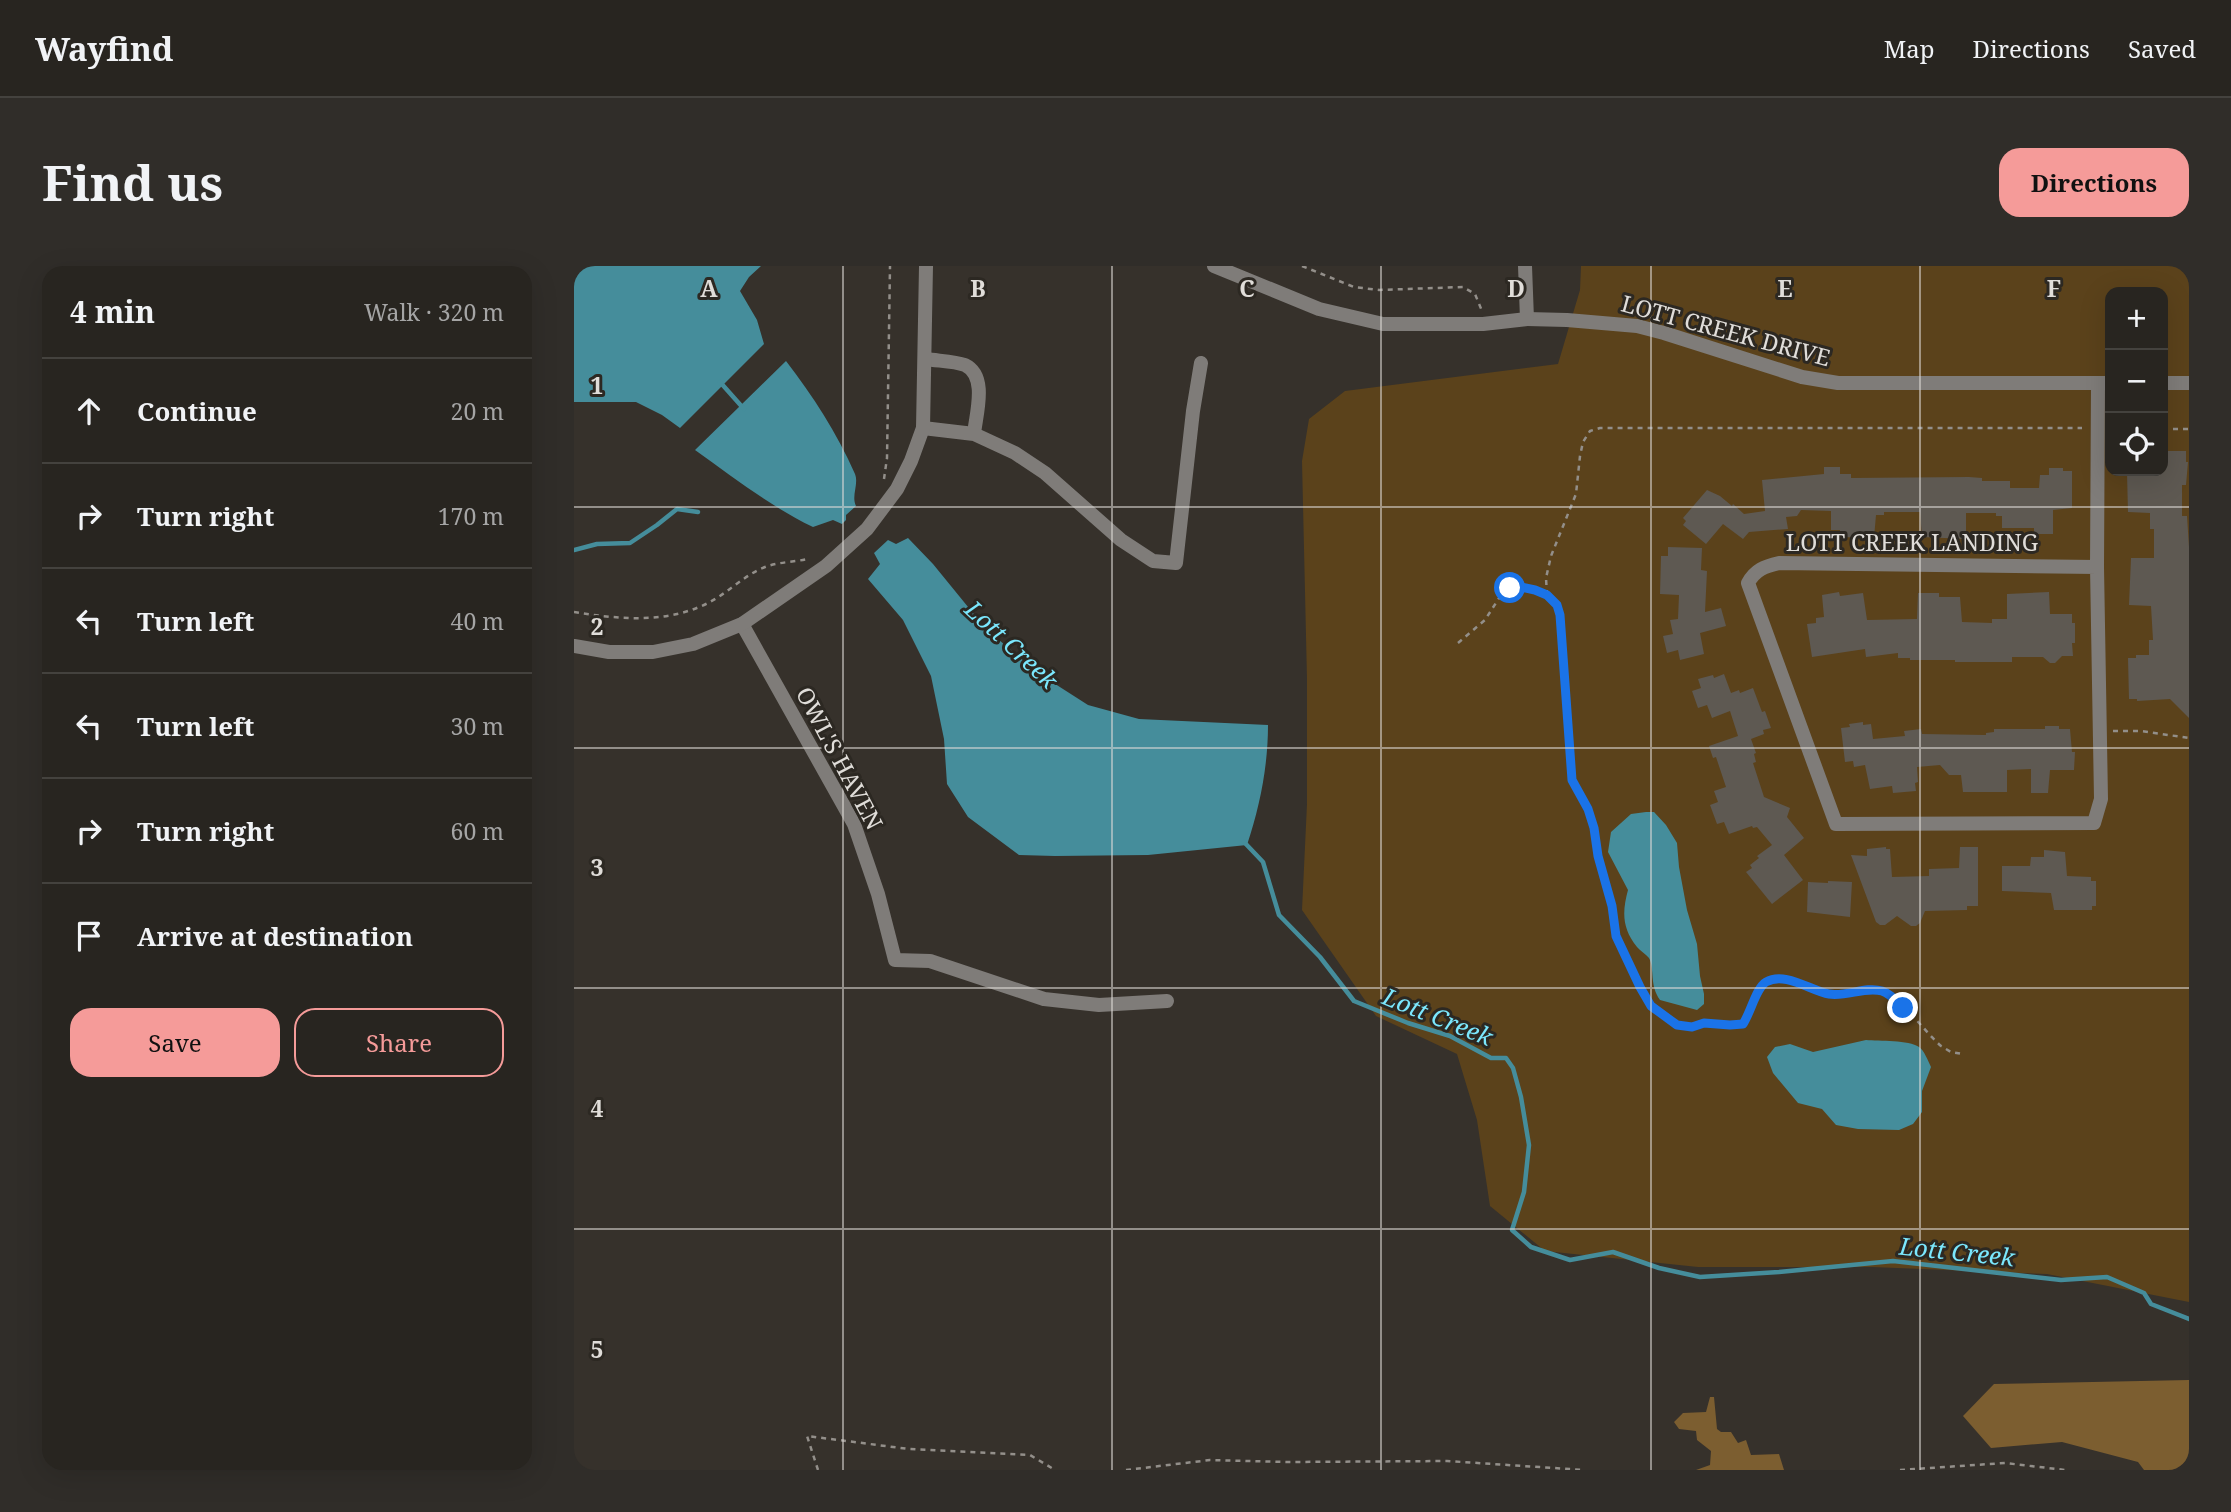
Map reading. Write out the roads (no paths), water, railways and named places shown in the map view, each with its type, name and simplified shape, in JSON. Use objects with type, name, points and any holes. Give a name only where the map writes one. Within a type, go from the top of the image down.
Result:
[{"type":"street","points":[[574,646],[609,652],[653,652],[693,644],[742,624],[827,566],[867,529],[897,489],[923,428],[926,266]]},
{"type":"street","name":"LOTT CREEK DRIVE","points":[[1214,266],[1319,309],[1383,324],[1483,324],[1527,319],[1637,326],[1802,377],[1838,383],[2104,383]]},
{"type":"street","points":[[1525,266],[1527,319]]},
{"type":"street","points":[[926,359],[964,365],[974,371],[979,383],[974,434]]},
{"type":"street","points":[[923,428],[974,434],[1015,453],[1045,473],[1121,540],[1153,561],[1176,563],[1201,363]]},
{"type":"street","name":"LOTT CREEK LANDING","points":[[2097,567],[1779,563],[1760,569],[1752,575],[1748,583],[1836,824],[2094,822],[2101,799],[2097,567],[2098,429],[2104,383]]},
{"type":"street","points":[[2168,383],[2189,383]]},
{"type":"street","name":"OWL'S HAVEN","points":[[742,624],[854,824],[878,894],[895,960],[930,961],[1044,999],[1099,1005],[1167,1001]]},
{"type":"water","points":[[574,266],[761,266],[749,277],[740,291],[757,320],[764,344],[680,428],[636,402],[574,402]]},
{"type":"water","points":[[786,361],[824,415],[855,474],[856,506],[846,515],[842,524],[833,520],[813,527],[797,519],[695,450]]},
{"type":"water","points":[[908,538],[986,629],[1038,673],[1088,705],[1139,719],[1268,725],[1262,786],[1247,845],[1148,855],[1019,855],[968,817],[947,784],[944,739],[931,676],[903,620],[868,579],[880,564],[874,553],[888,540],[896,544]]},
{"type":"water","points":[[1654,812],[1677,843],[1679,867],[1697,944],[1704,994],[1704,1004],[1697,1010],[1660,1000],[1654,988],[1649,958],[1637,947],[1626,926],[1624,913],[1628,890],[1608,852],[1611,832],[1631,814]]},
{"type":"water","points":[[1866,1040],[1908,1043],[1919,1047],[1924,1053],[1931,1067],[1922,1091],[1922,1112],[1913,1124],[1899,1130],[1858,1129],[1836,1125],[1822,1109],[1798,1103],[1773,1073],[1767,1057],[1775,1047],[1790,1044],[1813,1052]]},
{"type":"waterway","points":[[720,382],[744,409]]},
{"type":"waterway","name":"Lott Creek","points":[[574,550],[597,544],[630,543],[677,509],[698,512]]},
{"type":"waterway","name":"Lott Creek","points":[[1244,842],[1263,862],[1279,915],[1320,957],[1354,1001],[1408,1023],[1450,1036],[1491,1058],[1506,1058],[1513,1068],[1521,1097],[1529,1145],[1524,1192],[1512,1230],[1531,1247],[1570,1260],[1613,1252],[1659,1268],[1700,1277],[1893,1261],[2061,1280],[2107,1277],[2144,1293],[2151,1304],[2189,1319]]}]
